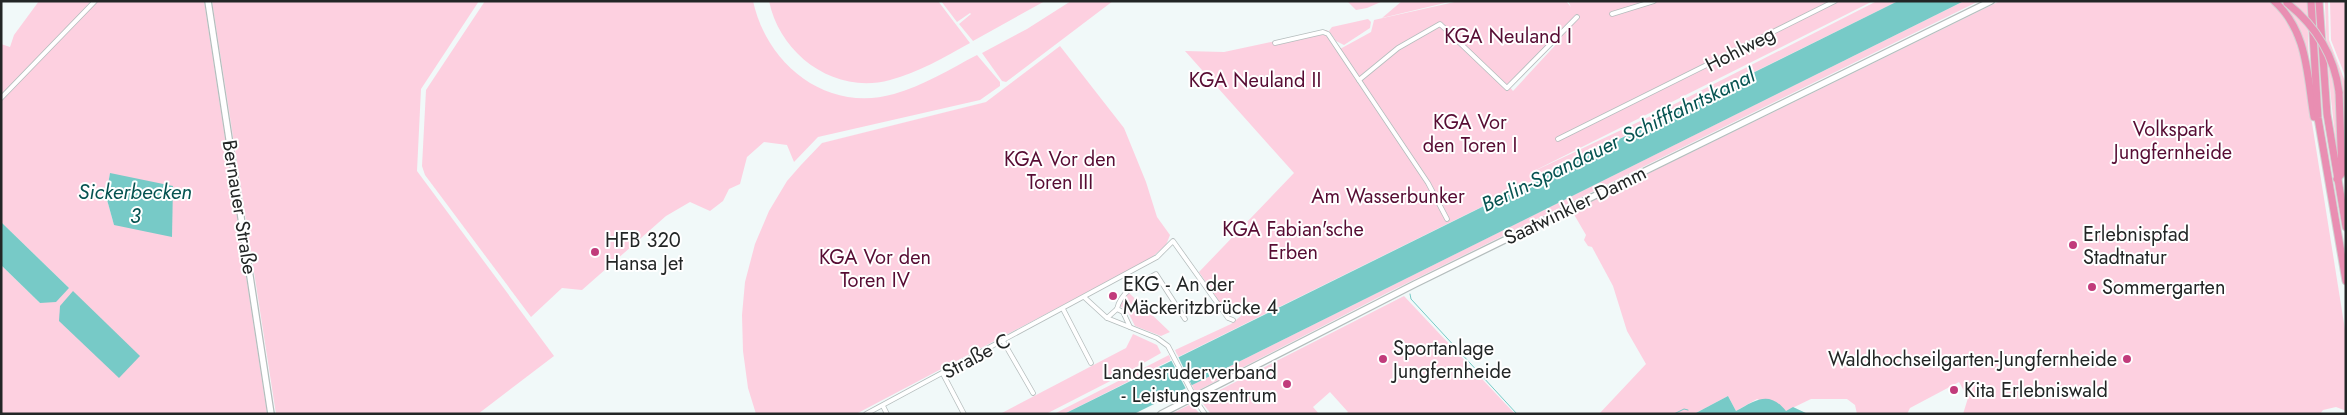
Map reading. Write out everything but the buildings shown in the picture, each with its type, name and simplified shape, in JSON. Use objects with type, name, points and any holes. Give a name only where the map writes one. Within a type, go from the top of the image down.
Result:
[{"type":"highway","points":[[2274,1],[2286,14],[2301,42],[2346,281]]},
{"type":"highway","points":[[2311,1],[2315,82],[2324,159]]},
{"type":"highway","points":[[2320,1],[2323,82],[2346,227]]},
{"type":"highway","points":[[2286,2],[2309,23],[2326,46],[2335,70],[2339,92],[2342,173],[2337,179]]},
{"type":"main road","name":"Bernauer Straße","points":[[208,1],[271,414]]},
{"type":"main road","name":"Saatwinkler Damm","points":[[1161,414],[1193,395],[1408,288],[1991,1]]},
{"type":"street","points":[[1,98],[95,1]]},
{"type":"street","points":[[1612,14],[1654,1]]},
{"type":"street","name":"Hohlweg","points":[[1558,139],[1835,1]]},
{"type":"street","points":[[1359,80],[1398,48],[1440,24],[1507,88],[1577,17]]},
{"type":"street","points":[[1275,43],[1319,33],[1328,34],[1428,183],[1447,219]]},
{"type":"street","name":"Straße C","points":[[866,414],[1157,257],[1173,241],[1228,318],[1233,320]]},
{"type":"street","points":[[1108,318],[1117,309],[1119,302],[1128,291],[1156,274],[1186,319]]},
{"type":"street","points":[[1084,297],[1108,318],[1157,338],[1168,346],[1205,414]]},
{"type":"street","points":[[1062,309],[1091,362]]},
{"type":"street","points":[[1117,309],[1123,312],[1130,327]]},
{"type":"street","points":[[1003,341],[1033,393]]},
{"type":"street","points":[[942,374],[964,414]]},
{"type":"street","points":[[883,406],[887,414]]},
{"type":"green space","points":[[39,1],[204,1],[267,414],[1,414],[1,265],[40,303],[69,288],[1,222],[1,44],[10,47],[14,35]],"holes":[[[110,173],[114,225],[106,196]]]},
{"type":"green space","points":[[212,1],[479,1],[421,89],[417,171],[554,356],[478,414],[276,414]]},
{"type":"green space","points":[[485,1],[753,1],[760,24],[786,64],[804,79],[824,90],[846,96],[869,98],[894,94],[926,82],[977,55],[1000,82],[1000,86],[980,100],[818,137],[794,162],[787,145],[764,142],[747,157],[740,184],[729,189],[723,201],[710,211],[690,202],[666,216],[582,290],[562,288],[531,317],[425,175],[422,166],[426,90]]},
{"type":"green space","points":[[769,1],[938,1],[970,43],[931,64],[901,77],[869,83],[849,82],[830,76],[798,54],[785,38],[775,21]]},
{"type":"green space","points":[[941,1],[1045,1],[973,41],[959,24],[971,14],[957,22]]},
{"type":"green space","points":[[1071,1],[1113,1],[1006,82],[1002,81],[982,53],[1027,29]]},
{"type":"green space","points":[[1347,1],[1383,1],[1367,8],[1356,10]]},
{"type":"green space","points":[[1402,1],[1453,1],[1382,18]]},
{"type":"green space","points":[[1459,1],[1566,1],[1571,7],[1568,1],[1873,1],[1528,174],[1653,115],[1877,1],[1898,1],[1178,357],[1175,350],[1231,324],[1241,316],[1238,306],[1226,312],[1199,272],[1294,173],[1185,51],[1224,52],[1327,30],[1340,49],[1371,32],[1374,20]],"holes":[[[1575,16],[1555,40],[1557,43],[1562,38],[1513,91],[1509,86]]]},
{"type":"green space","points":[[1964,1],[1979,1],[1387,293],[1195,392],[1192,385]]},
{"type":"green space","name":"Volkspark Jungfernheide","points":[[2000,1],[2269,1],[2280,13],[2292,32],[2301,54],[2346,336],[2346,414],[2344,410],[2336,407],[2323,410],[2320,414],[1963,414],[1968,398],[1959,382],[1910,408],[1907,414],[1857,414],[1855,405],[1847,399],[1811,399],[1786,411],[1757,399],[1736,411],[1728,396],[1694,414],[1599,414],[1646,364],[1627,331],[1613,286],[1592,247],[1588,246],[1584,240],[1586,235],[1572,211]]},
{"type":"green space","points":[[2282,1],[2307,1],[2309,68],[2280,4]]},
{"type":"green space","points":[[2325,1],[2328,1],[2329,40],[2346,84],[2345,158],[2338,158],[2335,138]]},
{"type":"green space","points":[[2330,1],[2346,1],[2346,78],[2331,40]]},
{"type":"green space","points":[[1368,19],[1371,22],[1370,28],[1344,45],[1336,41],[1329,31],[1332,27]]},
{"type":"green space","name":"KGA Vor den Toren IV","points":[[1060,46],[1124,128],[1146,182],[1157,217],[1170,235],[1166,245],[1150,259],[856,414],[756,414],[748,388],[743,351],[742,315],[745,282],[755,244],[769,211],[787,181],[822,143],[986,102]]},
{"type":"green space","points":[[1128,292],[1170,332],[1161,336],[1135,326],[1128,312],[1120,306]]},
{"type":"green space","name":"Sportanlage Jungfernheide","points":[[1404,296],[1515,414],[1346,414],[1348,412],[1330,392],[1313,407],[1319,414],[1211,414],[1200,400]]},
{"type":"green space","points":[[1133,334],[1157,345],[1161,353],[1046,414],[1000,414],[1126,348]]},
{"type":"green space","points":[[1169,355],[1171,360],[1064,414],[1054,414]]},
{"type":"green space","points":[[1191,404],[1200,414],[1171,414]]},
{"type":"water","name":"Berlin-Spandauer Schifffahrtskanal","points":[[1898,1],[1964,1],[1134,414],[1064,414]]},
{"type":"water","name":"Sickerbecken 3","points":[[110,173],[173,186],[172,237],[114,225],[106,196]]},
{"type":"water","points":[[1,222],[69,288],[56,302],[40,303],[1,265]]},
{"type":"water","points":[[73,291],[140,356],[119,378],[59,321],[60,306]]},
{"type":"water","points":[[1728,396],[1736,411],[1750,403],[1768,399],[1780,405],[1786,411],[1793,407],[1808,414],[1694,414]]},
{"type":"pier","points":[[1177,354],[1193,388],[1187,391],[1170,358]]},
{"type":"waterway","points":[[1410,294],[1411,299],[1517,414]]},
{"type":"waterway","points":[[1674,414],[1684,409],[1688,410]]},
{"type":"place","name":"Erlebnispfad Stadtnatur","points":[[2073,245]]},
{"type":"place","name":"HFB 320 Hansa Jet","points":[[595,252]]},
{"type":"place","name":"Sommergarten","points":[[2092,287]]},
{"type":"place","name":"EKG - An der Mäckeritzbrücke 4","points":[[1113,296]]},
{"type":"place","name":"Sportanlage Jungfernheide","points":[[1383,359]]},
{"type":"place","name":"Waldhochseilgarten-Jungfernheide","points":[[2127,359]]},
{"type":"place","name":"Landesruderverband - Leistungszentrum","points":[[1287,384]]},
{"type":"place","name":"Kita Erlebniswald","points":[[1954,390]]},
{"type":"park label","name":"KGA Neuland I","points":[[1508,36]]},
{"type":"park label","name":"KGA Neuland II","points":[[1255,80]]},
{"type":"park label","name":"KGA Vor den Toren I","points":[[1470,134]]},
{"type":"park label","name":"KGA Vor den Toren III","points":[[1060,170]]},
{"type":"park label","name":"Am Wasserbunker","points":[[1388,196]]},
{"type":"park label","name":"KGA Fabian'sche Erben","points":[[1293,240]]}]
